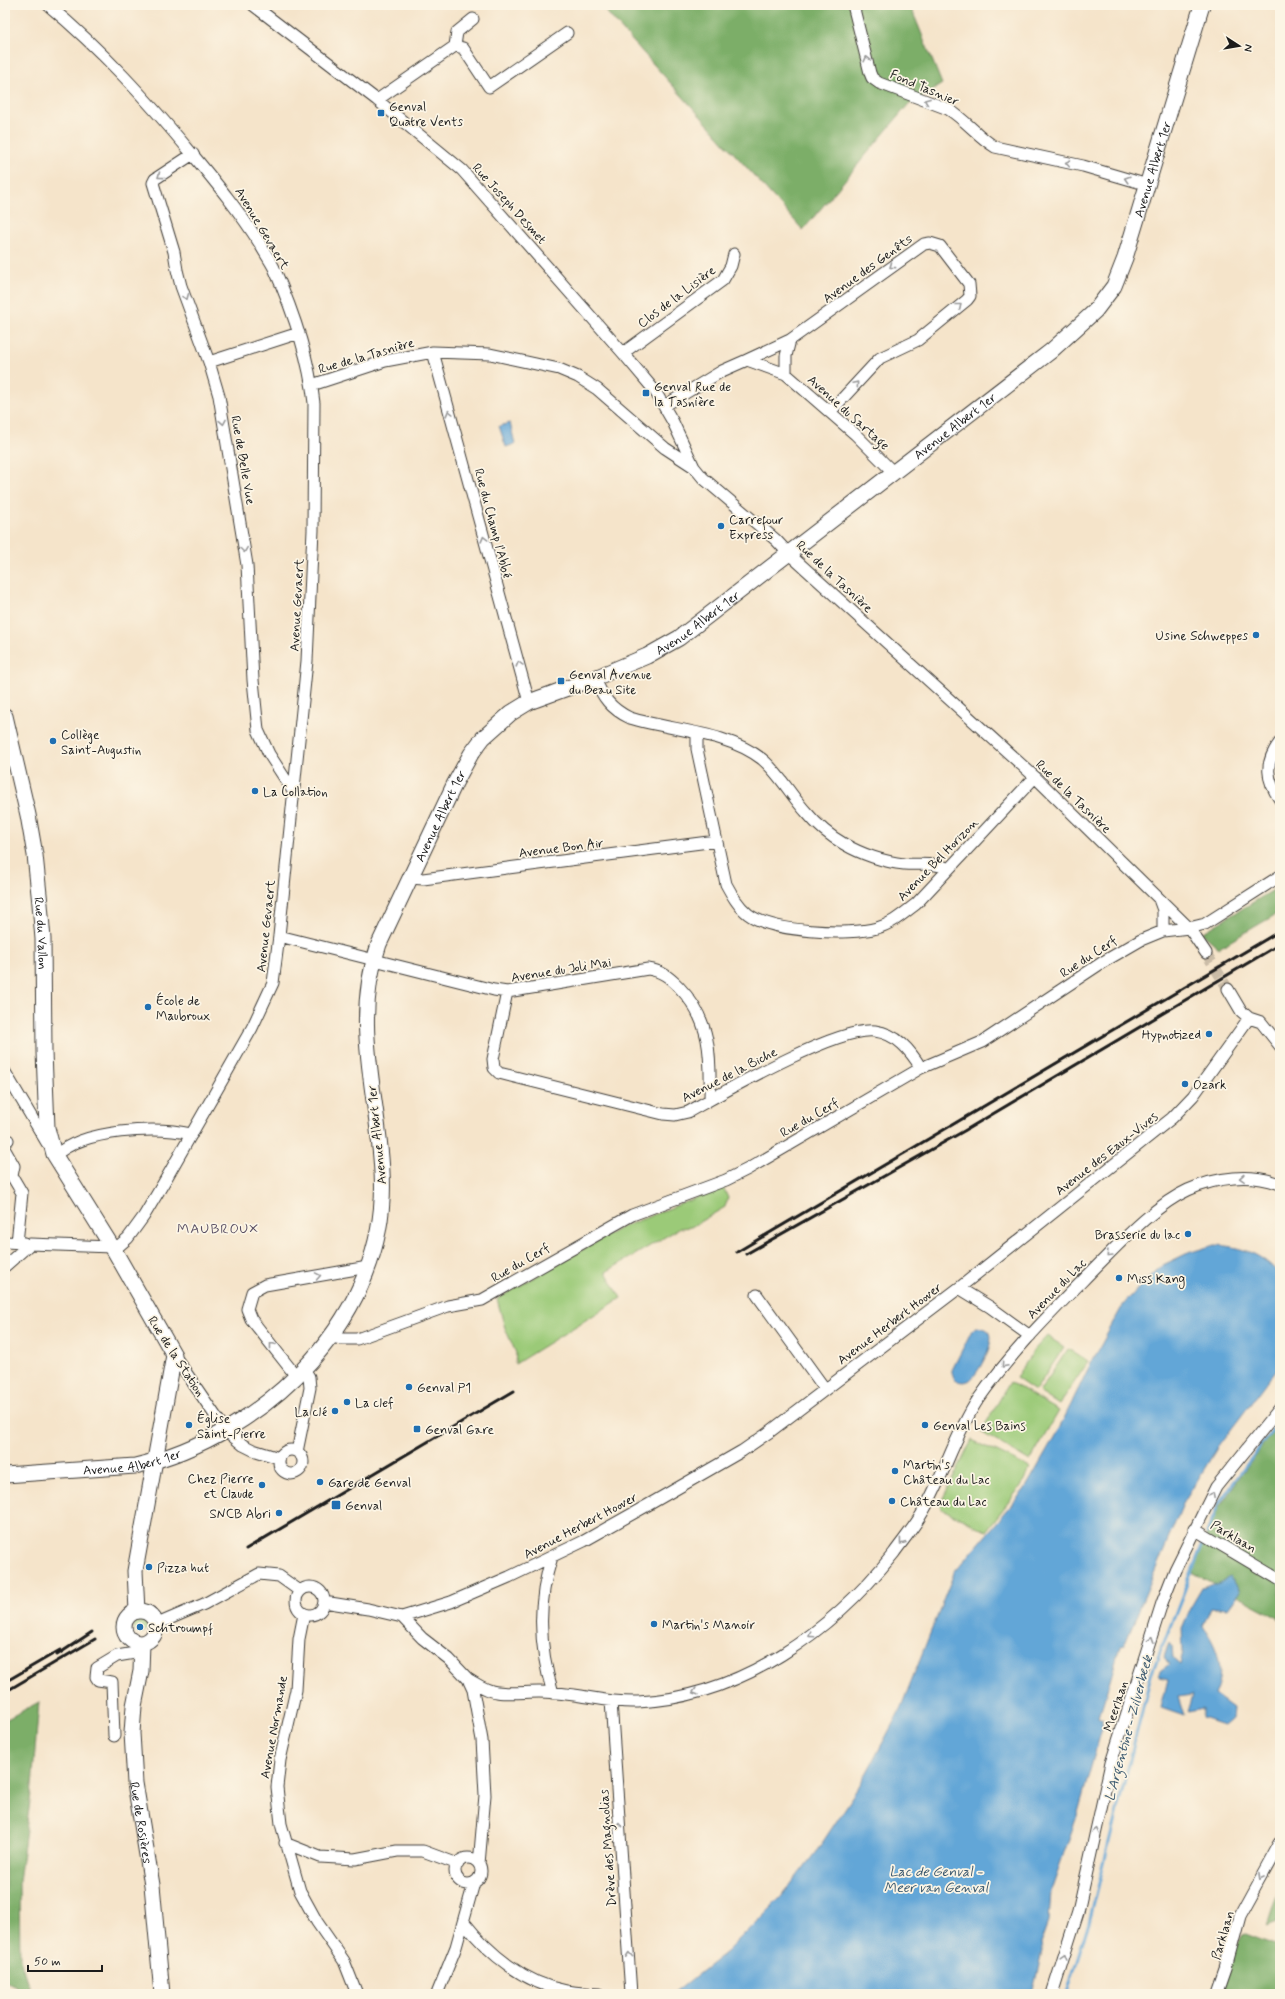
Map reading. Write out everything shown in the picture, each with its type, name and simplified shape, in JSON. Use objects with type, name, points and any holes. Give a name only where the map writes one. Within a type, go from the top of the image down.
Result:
[{"type":"main road","name":"Avenue Albert 1er","points":[[5,1475],[135,1466],[155,1461],[213,1438],[245,1418],[300,1373],[331,1337],[353,1301],[368,1267],[378,1234],[382,1204],[383,1173],[366,1040],[365,1013],[373,961],[379,944],[410,878],[455,783],[471,754],[496,724],[529,702],[595,678],[647,656],[679,638],[1051,351],[1095,311],[1114,286],[1125,258],[1202,5]]},
{"type":"main road","name":"Rue du Vallon","points":[[5,716],[28,815],[35,855],[43,938],[44,1052],[47,1128],[55,1155],[113,1249]]},
{"type":"main road","name":"Rue de la Station","points":[[113,1249],[174,1355]]},
{"type":"main road","points":[[137,1611],[135,1570],[174,1355]]},
{"type":"main road","points":[[137,1611],[145,1612],[150,1615],[155,1625],[153,1634],[142,1647],[127,1637],[124,1630],[124,1621],[129,1614],[137,1611]]},
{"type":"main road","name":"Rue de Rosières","points":[[142,1647],[141,1671],[134,1706],[132,1745],[135,1783],[152,1884],[162,1994]]},
{"type":"street","name":"Avenue Gevaert","points":[[48,5],[95,46],[126,77],[224,191],[273,267],[299,333],[312,385],[315,425],[312,565],[307,661],[274,978],[268,998],[252,1028],[144,1216],[128,1238],[113,1249]]},
{"type":"street","name":"Fond Tasnier","points":[[854,5],[870,72],[872,78],[879,83],[948,109],[959,116],[986,142],[995,147],[1083,166],[1148,185]]},
{"type":"street","name":"Rue Joseph Desmet","points":[[259,7],[378,100],[457,165],[623,352],[655,391],[674,422],[694,467]]},
{"type":"street","points":[[378,100],[455,46],[457,32],[473,19]]},
{"type":"street","points":[[455,46],[463,48],[489,87],[567,33]]},
{"type":"street","name":"Rue de Belle Vue","points":[[192,154],[155,179],[153,183],[174,252],[176,270],[209,362],[219,396],[247,565],[253,680],[258,730],[269,754],[293,791]]},
{"type":"street","name":"Avenue des Genêts","points":[[747,360],[790,340],[924,244],[930,243],[940,246],[969,284],[970,296],[918,340],[880,358],[830,412]]},
{"type":"street","name":"Clos de la Lisière","points":[[623,352],[723,280],[731,266],[734,254]]},
{"type":"street","points":[[209,362],[299,333]]},
{"type":"street","points":[[786,374],[786,356],[790,340]]},
{"type":"street","name":"Rue de la Tasnière","points":[[312,385],[385,361],[432,352],[471,352],[509,357],[559,369],[578,376],[597,389],[665,448],[694,467],[703,478],[776,540],[789,554],[1035,777],[1190,928],[1206,953]]},
{"type":"street","name":"Rue du Champ l'Abbé","points":[[432,352],[529,702]]},
{"type":"street","points":[[664,406],[722,371],[747,360]]},
{"type":"street","name":"Avenue du Sartage","points":[[747,360],[786,374],[830,412],[893,472]]},
{"type":"street","points":[[595,678],[600,693],[618,712],[644,723],[724,740],[762,760],[782,780],[806,813],[823,829],[844,844],[884,860],[903,864],[937,865],[949,869]]},
{"type":"street","name":"Avenue Bel Horizon","points":[[697,734],[697,749],[726,884],[736,901],[748,914],[764,922],[784,927],[855,932],[878,928],[898,918],[916,904],[1035,777]]},
{"type":"street","points":[[1280,742],[1272,752],[1268,769],[1270,786],[1280,800]]},
{"type":"street","name":"Avenue Bon Air","points":[[410,878],[423,879],[716,841]]},
{"type":"street","name":"Rue du Cerf","points":[[331,1337],[342,1340],[357,1339],[448,1306],[482,1300],[632,1215],[726,1180],[748,1169],[921,1068],[982,1042],[1103,962],[1141,940],[1163,931],[1190,928],[1205,924],[1280,876]]},
{"type":"street","points":[[1159,898],[1163,910],[1163,931]]},
{"type":"street","name":"Avenue du Joli Mai","points":[[279,936],[373,961],[507,992],[648,969],[658,971],[667,976],[684,993],[695,1007],[703,1024],[710,1057],[710,1099]]},
{"type":"street","points":[[1228,989],[1241,1011],[1248,1018],[1261,1022],[1280,1046]]},
{"type":"street","name":"Avenue de la Biche","points":[[507,992],[492,1059],[494,1068],[499,1073],[662,1114],[675,1115],[688,1112],[710,1099],[815,1046],[862,1032],[875,1031],[903,1043],[921,1068]]},
{"type":"street","name":"Avenue des Eaux-Vives","points":[[959,1288],[1179,1111],[1193,1096],[1248,1018]]},
{"type":"street","points":[[5,1072],[55,1155],[62,1150],[84,1140],[109,1134],[147,1129],[172,1130],[192,1134]]},
{"type":"street","points":[[6,1144],[14,1166],[12,1176],[22,1194],[18,1243]]},
{"type":"street","name":"Avenue du Lac","points":[[468,1679],[484,1688],[496,1692],[541,1692],[612,1701],[638,1702],[692,1693],[733,1680],[759,1668],[817,1631],[856,1597],[884,1565],[924,1510],[961,1431],[976,1403],[998,1372],[1030,1336],[1137,1226],[1174,1198],[1188,1190],[1216,1181],[1230,1178],[1254,1177],[1280,1184]]},
{"type":"street","points":[[5,1242],[113,1249]]},
{"type":"street","points":[[5,1266],[30,1244]]},
{"type":"street","points":[[297,1452],[310,1388],[309,1377],[300,1373],[251,1319],[247,1309],[252,1292],[265,1285],[368,1267]]},
{"type":"street","name":"Avenue Herbert Hoover","points":[[402,1617],[465,1596],[552,1557],[642,1509],[742,1451],[959,1288],[990,1307],[1030,1336]]},
{"type":"street","points":[[757,1295],[825,1389]]},
{"type":"street","name":"Rue de la Station","points":[[174,1355],[225,1430],[253,1450],[279,1458]]},
{"type":"street","name":"Meerlaan","points":[[1052,1994],[1078,1912],[1111,1763],[1162,1603],[1175,1570],[1197,1531],[1216,1487],[1280,1408]]},
{"type":"street","points":[[288,1451],[297,1452],[302,1457],[303,1464],[296,1473],[288,1474],[281,1470],[279,1458],[288,1451]]},
{"type":"street","name":"Parklaan","points":[[1197,1531],[1280,1580]]},
{"type":"street","points":[[552,1557],[546,1576],[541,1601],[541,1630],[546,1667],[553,1693]]},
{"type":"street","points":[[155,1625],[204,1604],[259,1574],[279,1576],[300,1591]]},
{"type":"street","points":[[305,1587],[312,1587],[319,1590],[323,1595],[324,1602],[322,1608],[317,1614],[311,1616],[298,1610],[295,1603],[300,1591],[305,1587]]},
{"type":"street","points":[[324,1602],[368,1609],[402,1617],[422,1638],[450,1659],[468,1679],[474,1690],[482,1740],[485,1795],[482,1834],[475,1861],[481,1874],[474,1883],[464,1922],[437,1994]]},
{"type":"street","name":"Avenue Normande","points":[[304,1614],[299,1639],[296,1690],[284,1736],[277,1786],[281,1824],[285,1843],[300,1891],[344,1962],[357,1994]]},
{"type":"street","points":[[114,1736],[112,1682],[98,1680],[96,1677],[97,1668],[117,1656],[142,1647]]},
{"type":"street","name":"Drève des Magnolias","points":[[612,1701],[631,1994]]},
{"type":"street","points":[[285,1843],[320,1857],[355,1859],[397,1851],[423,1851],[444,1860],[457,1868]]},
{"type":"street","name":"Parklaan","points":[[1217,1994],[1226,1968],[1240,1916],[1280,1843]]},
{"type":"street","points":[[469,1899],[462,1882],[456,1876],[457,1868],[463,1859],[475,1861]]},
{"type":"street","points":[[462,1882],[474,1883]]},
{"type":"street","points":[[464,1922],[490,1951],[527,1977],[564,1990],[599,1994]]},
{"type":"green space","points":[[600,5],[910,5],[942,84],[907,106],[803,230]]},
{"type":"green space","points":[[1280,886],[1280,912],[1219,948],[1202,933]]},
{"type":"green space","points":[[723,1187],[728,1198],[725,1207],[691,1227],[680,1228],[606,1272],[621,1298],[515,1364],[516,1353],[505,1328],[497,1299],[620,1228]]},
{"type":"green space","points":[[1047,1336],[1064,1347],[1035,1391],[1016,1378],[1035,1349]]},
{"type":"green space","points":[[1068,1349],[1088,1362],[1059,1405],[1039,1392]]},
{"type":"green space","points":[[1010,1382],[1059,1411],[1030,1461],[981,1432]]},
{"type":"green space","points":[[1280,1421],[1280,1619],[1192,1572],[1215,1513]]},
{"type":"green space","points":[[972,1440],[1030,1468],[1021,1486],[986,1531],[941,1509],[940,1504]]},
{"type":"green space","points":[[137,1619],[143,1619],[147,1623],[147,1629],[143,1633],[137,1633],[133,1629],[133,1623]]},
{"type":"green space","points":[[39,1702],[32,1787],[19,1881],[20,1959],[31,1994],[17,1994],[16,1986],[5,1981],[5,1959],[7,1958],[5,1941],[7,1936],[5,1933],[5,1720]]},
{"type":"green space","points":[[1280,1885],[1280,1921],[1267,1926]]},
{"type":"green space","points":[[1243,1933],[1280,1947],[1280,1994],[1213,1994]]},
{"type":"water","points":[[510,423],[515,444],[506,447],[499,426]]},
{"type":"water","name":"Lac de Genval - Meer van Genval","points":[[1214,1245],[1233,1247],[1251,1253],[1267,1262],[1280,1276],[1280,1365],[1217,1448],[1183,1504],[1124,1645],[1120,1646],[1099,1717],[1103,1719],[1103,1725],[1077,1816],[1051,1890],[1049,1921],[1041,1943],[1042,1951],[1032,1994],[673,1994],[727,1951],[781,1897],[818,1849],[858,1789],[899,1712],[954,1573],[1025,1489],[1057,1433],[1089,1367],[1123,1305],[1143,1283],[1163,1265],[1188,1253]]},
{"type":"water","points":[[977,1327],[986,1329],[990,1333],[991,1338],[988,1351],[977,1372],[970,1380],[962,1382],[955,1380],[952,1370],[972,1330]]},
{"type":"water","points":[[1231,1577],[1240,1591],[1227,1609],[1211,1607],[1203,1626],[1213,1642],[1219,1659],[1220,1668],[1218,1685],[1214,1695],[1233,1709],[1232,1718],[1224,1725],[1203,1718],[1203,1709],[1188,1712],[1193,1695],[1178,1697],[1184,1716],[1161,1708],[1168,1679],[1159,1677],[1161,1671],[1169,1664],[1164,1657],[1169,1642],[1172,1646],[1173,1658],[1180,1664],[1183,1652],[1182,1628],[1192,1605],[1202,1588]]},
{"type":"waterway","name":"L'Argentine - Zilverbeek","points":[[1207,1533],[1219,1503],[1280,1419]]},
{"type":"waterway","name":"L'Argentine - Zilverbeek","points":[[1067,1994],[1091,1915],[1151,1675],[1205,1538]]},
{"type":"tunnel","points":[[1206,953],[1228,989]]},
{"type":"railway","points":[[737,1252],[1280,931]]},
{"type":"railway","points":[[746,1254],[964,1131],[1280,944]]},
{"type":"railway","points":[[246,1549],[514,1391]]},
{"type":"railway","points":[[57,1655],[92,1632]]},
{"type":"railway","points":[[5,1692],[95,1639]]},
{"type":"railway","points":[[5,1682],[60,1650]]},
{"type":"place","name":"Genval Quatre Vents","points":[[381,113]]},
{"type":"place","name":"Genval Rue de la Tasnière","points":[[646,393]]},
{"type":"place","name":"Carrefour Express","points":[[721,526]]},
{"type":"place","name":"Usine Schweppes","points":[[1256,635]]},
{"type":"place","name":"Genval Avenue du Beau Site","points":[[561,681]]},
{"type":"place","name":"Collège Saint-Augustin","points":[[53,741]]},
{"type":"place","name":"La Collation","points":[[255,791]]},
{"type":"place","name":"École de Maubroux","points":[[148,1007]]},
{"type":"place","name":"Hypnotized","points":[[1209,1034]]},
{"type":"place","name":"Ozark","points":[[1185,1084]]},
{"type":"place","name":"Brasserie du lac","points":[[1188,1234]]},
{"type":"place","name":"Miss Kang","points":[[1119,1278]]},
{"type":"place","name":"Genval P1","points":[[409,1387]]},
{"type":"place","name":"La clef","points":[[347,1402]]},
{"type":"place","name":"La clé","points":[[335,1411]]},
{"type":"place","name":"Église Saint-Pierre","points":[[189,1425]]},
{"type":"place","name":"Genval Les Bains","points":[[925,1425]]},
{"type":"place","name":"Genval Gare","points":[[417,1429]]},
{"type":"place","name":"Martin's Château du Lac","points":[[895,1471]]},
{"type":"place","name":"Gare de Genval","points":[[320,1482]]},
{"type":"place","name":"Chez Pierre et Claude","points":[[262,1485]]},
{"type":"place","name":"Château du Lac","points":[[892,1501]]},
{"type":"place","name":"Genval","points":[[336,1505]]},
{"type":"place","name":"SNCB Abri","points":[[279,1513]]},
{"type":"place","name":"Pizza hut","points":[[149,1567]]},
{"type":"place","name":"Martin's Manoir","points":[[654,1624]]},
{"type":"place","name":"Schtroumpf","points":[[140,1627]]},
{"type":"district","name":"MAUBROUX","points":[[218,1228]]}]
